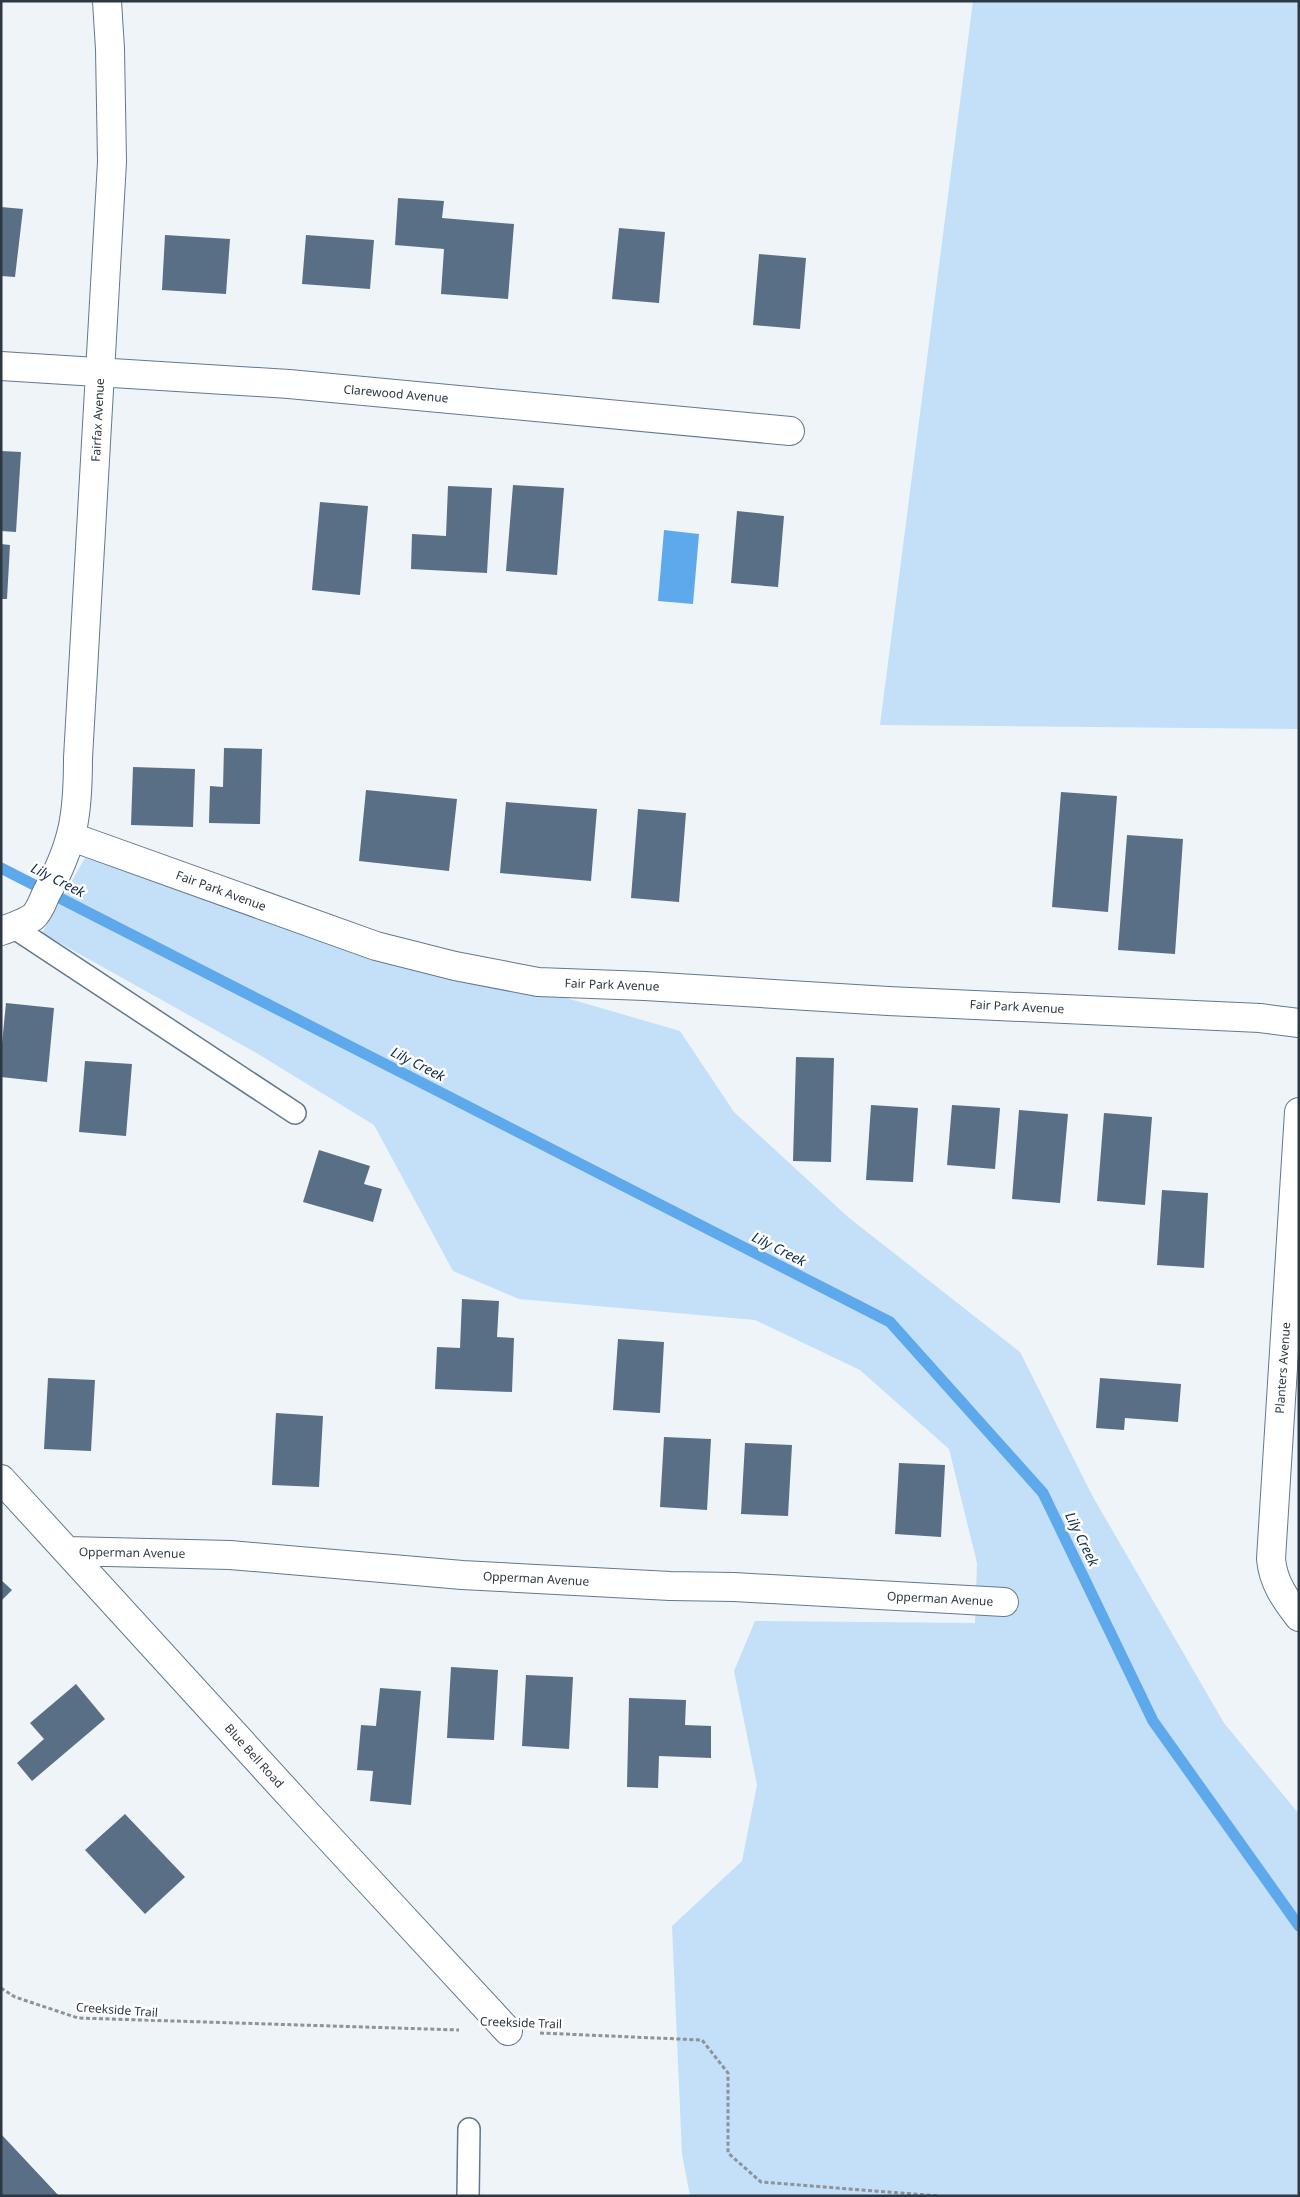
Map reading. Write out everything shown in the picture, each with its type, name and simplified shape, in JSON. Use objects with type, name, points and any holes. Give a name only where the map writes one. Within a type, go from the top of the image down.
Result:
[{"type":"street","name":"Fairfax Avenue","points":[[72,837],[78,799],[79,748],[112,162],[110,49],[107,1]]},
{"type":"street","name":"Clarewood Avenue","points":[[1,366],[289,384],[790,431]]},
{"type":"street","points":[[16,924],[61,866],[72,837]]},
{"type":"street","name":"Fair Park Avenue","points":[[72,837],[376,946],[455,966],[538,982],[654,987],[888,1002],[1260,1018],[1299,1023]]},
{"type":"street","name":"Planters Avenue","points":[[1299,1112],[1271,1559],[1272,1570],[1282,1595],[1299,1617]]},
{"type":"street","name":"Blue Bell Road","points":[[1,1479],[308,1816],[508,2031]]},
{"type":"street","name":"Opperman Avenue","points":[[67,1551],[230,1555],[472,1576],[670,1586],[734,1587],[1004,1602]]},
{"type":"lane","points":[[16,924],[295,1113]]},
{"type":"lane","points":[[468,2196],[469,2129]]},
{"type":"path","name":"Creekside Trail","points":[[1,1988],[15,1998],[78,2018],[508,2031],[702,2040],[728,2073],[728,2153],[761,2182],[938,2196]]},
{"type":"shaded area","points":[[973,1],[1299,1],[1299,729],[880,725]]},
{"type":"shaded area","points":[[85,858],[680,1031],[734,1112],[848,1217],[1020,1352],[1093,1497],[1224,1723],[1299,1814],[1299,2196],[690,2196],[682,2154],[672,1926],[742,1861],[757,1785],[734,1671],[755,1621],[975,1623],[977,1563],[949,1449],[860,1370],[755,1320],[519,1299],[453,1271],[374,1125],[253,1051],[42,933]]},
{"type":"water","points":[[664,530],[699,534],[693,604],[658,601]]},
{"type":"building","points":[[398,198],[444,201],[442,218],[514,224],[508,299],[441,294],[444,249],[395,245]]},
{"type":"building","points":[[1,207],[23,209],[15,277],[1,276]]},
{"type":"building","points":[[619,228],[665,232],[659,303],[612,299]]},
{"type":"building","points":[[165,235],[230,239],[226,294],[162,290]]},
{"type":"building","points":[[306,235],[374,240],[370,289],[302,284]]},
{"type":"building","points":[[759,254],[806,258],[800,329],[753,325]]},
{"type":"building","points":[[1,451],[21,452],[16,532],[1,531]]},
{"type":"building","points":[[513,485],[564,488],[557,575],[506,571]]},
{"type":"building","points":[[448,486],[492,488],[487,573],[411,569],[412,534],[446,536]]},
{"type":"building","points":[[320,502],[368,506],[360,595],[312,590]]},
{"type":"building","points":[[737,511],[784,516],[778,587],[731,583]]},
{"type":"building","points":[[1,544],[10,545],[7,599],[1,599]]},
{"type":"building","points":[[224,748],[262,749],[260,824],[209,823],[210,786],[223,787]]},
{"type":"building","points":[[133,767],[195,769],[193,827],[131,825]]},
{"type":"building","points":[[366,790],[457,799],[449,871],[359,861]]},
{"type":"building","points":[[1061,792],[1117,796],[1108,912],[1052,907]]},
{"type":"building","points":[[506,802],[597,809],[591,881],[500,873]]},
{"type":"building","points":[[638,809],[686,813],[679,902],[631,898]]},
{"type":"building","points":[[1127,835],[1183,839],[1175,954],[1118,950]]},
{"type":"building","points":[[6,1003],[54,1008],[47,1082],[1,1077],[1,1054]]},
{"type":"building","points":[[796,1057],[834,1058],[831,1162],[793,1161]]},
{"type":"building","points":[[85,1061],[132,1064],[126,1136],[79,1132]]},
{"type":"building","points":[[871,1105],[918,1108],[913,1182],[866,1180]]},
{"type":"building","points":[[952,1105],[1000,1108],[995,1169],[947,1165]]},
{"type":"building","points":[[1019,1110],[1068,1114],[1060,1203],[1012,1199]]},
{"type":"building","points":[[1104,1113],[1152,1117],[1145,1205],[1097,1201]]},
{"type":"building","points":[[319,1150],[370,1166],[364,1184],[382,1189],[373,1222],[303,1202]]},
{"type":"building","points":[[1162,1190],[1208,1193],[1204,1268],[1157,1265]]},
{"type":"building","points":[[462,1299],[499,1301],[497,1337],[514,1338],[512,1392],[435,1389],[437,1347],[460,1348]]},
{"type":"building","points":[[618,1339],[664,1342],[660,1413],[613,1410]]},
{"type":"building","points":[[48,1378],[95,1380],[91,1451],[44,1449]]},
{"type":"building","points":[[1100,1378],[1181,1384],[1178,1422],[1125,1418],[1124,1430],[1096,1428]]},
{"type":"building","points":[[276,1413],[323,1416],[319,1487],[272,1485]]},
{"type":"building","points":[[664,1437],[711,1439],[707,1510],[660,1507]]},
{"type":"building","points":[[745,1443],[792,1445],[788,1516],[741,1514]]},
{"type":"building","points":[[899,1463],[945,1465],[941,1537],[895,1534]]},
{"type":"building","points":[[1,1580],[12,1590],[1,1601]]},
{"type":"building","points":[[451,1667],[498,1670],[494,1740],[447,1738]]},
{"type":"building","points":[[526,1675],[573,1677],[569,1749],[522,1746]]},
{"type":"building","points":[[76,1684],[105,1719],[32,1781],[17,1763],[44,1739],[30,1723]]},
{"type":"building","points":[[380,1688],[421,1691],[411,1805],[370,1801],[373,1771],[357,1770],[361,1725],[376,1726]]},
{"type":"building","points":[[629,1698],[686,1700],[685,1725],[711,1726],[711,1758],[659,1756],[658,1788],[627,1787]]},
{"type":"building","points":[[125,1814],[185,1877],[145,1914],[85,1850]]},
{"type":"building","points":[[1,2134],[59,2196],[1,2196]]},
{"type":"waterway","name":"Lily Creek","points":[[1,868],[890,1322],[1043,1493],[1153,1721],[1299,1926]]}]
